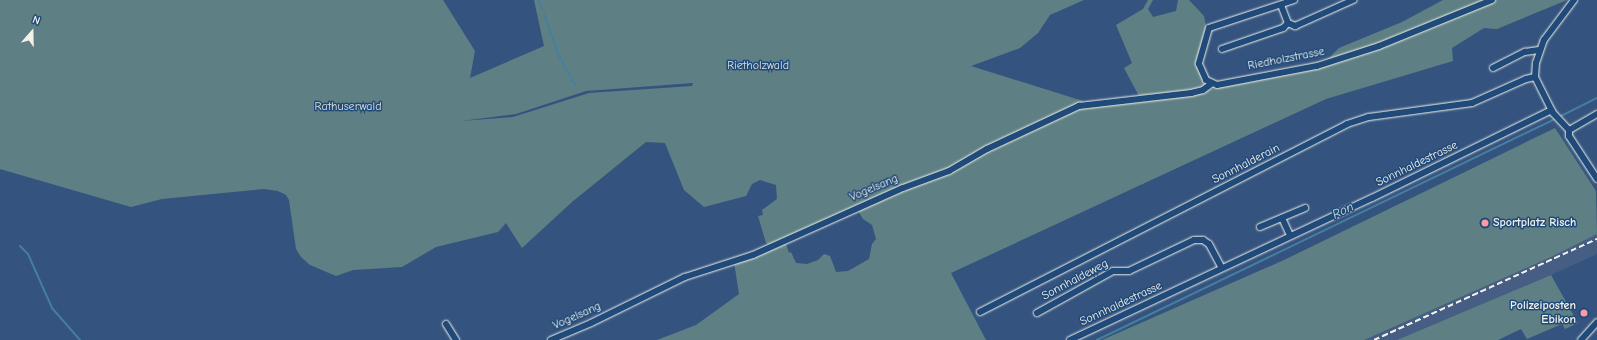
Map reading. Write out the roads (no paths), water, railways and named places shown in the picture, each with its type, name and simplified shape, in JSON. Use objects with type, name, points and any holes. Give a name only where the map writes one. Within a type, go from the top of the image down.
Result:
[{"type":"street","points":[[1211,84],[1202,75],[1199,64],[1209,28],[1294,0]]},
{"type":"street","points":[[1288,23],[1301,25],[1353,0]]},
{"type":"street","name":"Riedholzstrasse","points":[[1211,84],[1217,85],[1317,66],[1454,17],[1492,0]]},
{"type":"street","points":[[1574,0],[1553,26],[1539,50],[1535,77],[1553,111],[1561,123],[1569,130],[1569,136],[1597,179]]},
{"type":"street","points":[[1281,5],[1288,23]]},
{"type":"street","points":[[1222,49],[1284,28],[1288,23]]},
{"type":"street","points":[[1493,68],[1525,52],[1539,50]]},
{"type":"street","name":"Sonnhalderain","points":[[980,312],[1347,124],[1370,117],[1472,103],[1535,77]]},
{"type":"street","name":"Vogelsang","points":[[551,340],[591,323],[685,277],[753,255],[882,196],[950,171],[987,149],[1079,106],[1191,93],[1204,90],[1211,84]]},
{"type":"street","name":"Sonnhaldestrasse","points":[[1070,340],[1553,111]]},
{"type":"street","points":[[1569,130],[1597,114]]},
{"type":"street","points":[[1260,227],[1305,208]]},
{"type":"street","points":[[1282,218],[1290,236]]},
{"type":"street","name":"Sonnhaldeweg","points":[[1037,313],[1113,271],[1129,271],[1194,240],[1203,240],[1209,244],[1222,268]]},
{"type":"street","points":[[1581,340],[1597,322]]},
{"type":"street","points":[[446,324],[456,340]]},
{"type":"waterway","points":[[538,0],[542,9]]},
{"type":"waterway","points":[[544,14],[559,56],[575,85]]},
{"type":"waterway","name":"Ron","points":[[1559,117],[1597,98]]},
{"type":"waterway","name":"Ron","points":[[1097,340],[1555,119]]},
{"type":"waterway","points":[[20,246],[28,254],[52,308],[80,340]]},
{"type":"railway","points":[[1374,340],[1597,239]]},
{"type":"place","name":"Sportplatz Risch","points":[[1485,223]]},
{"type":"place","name":"Polizeiposten Ebikon","points":[[1584,313]]},
{"type":"park label","name":"Rietholzwald","points":[[758,66]]},
{"type":"park label","name":"Rathuserwald","points":[[348,107]]}]
